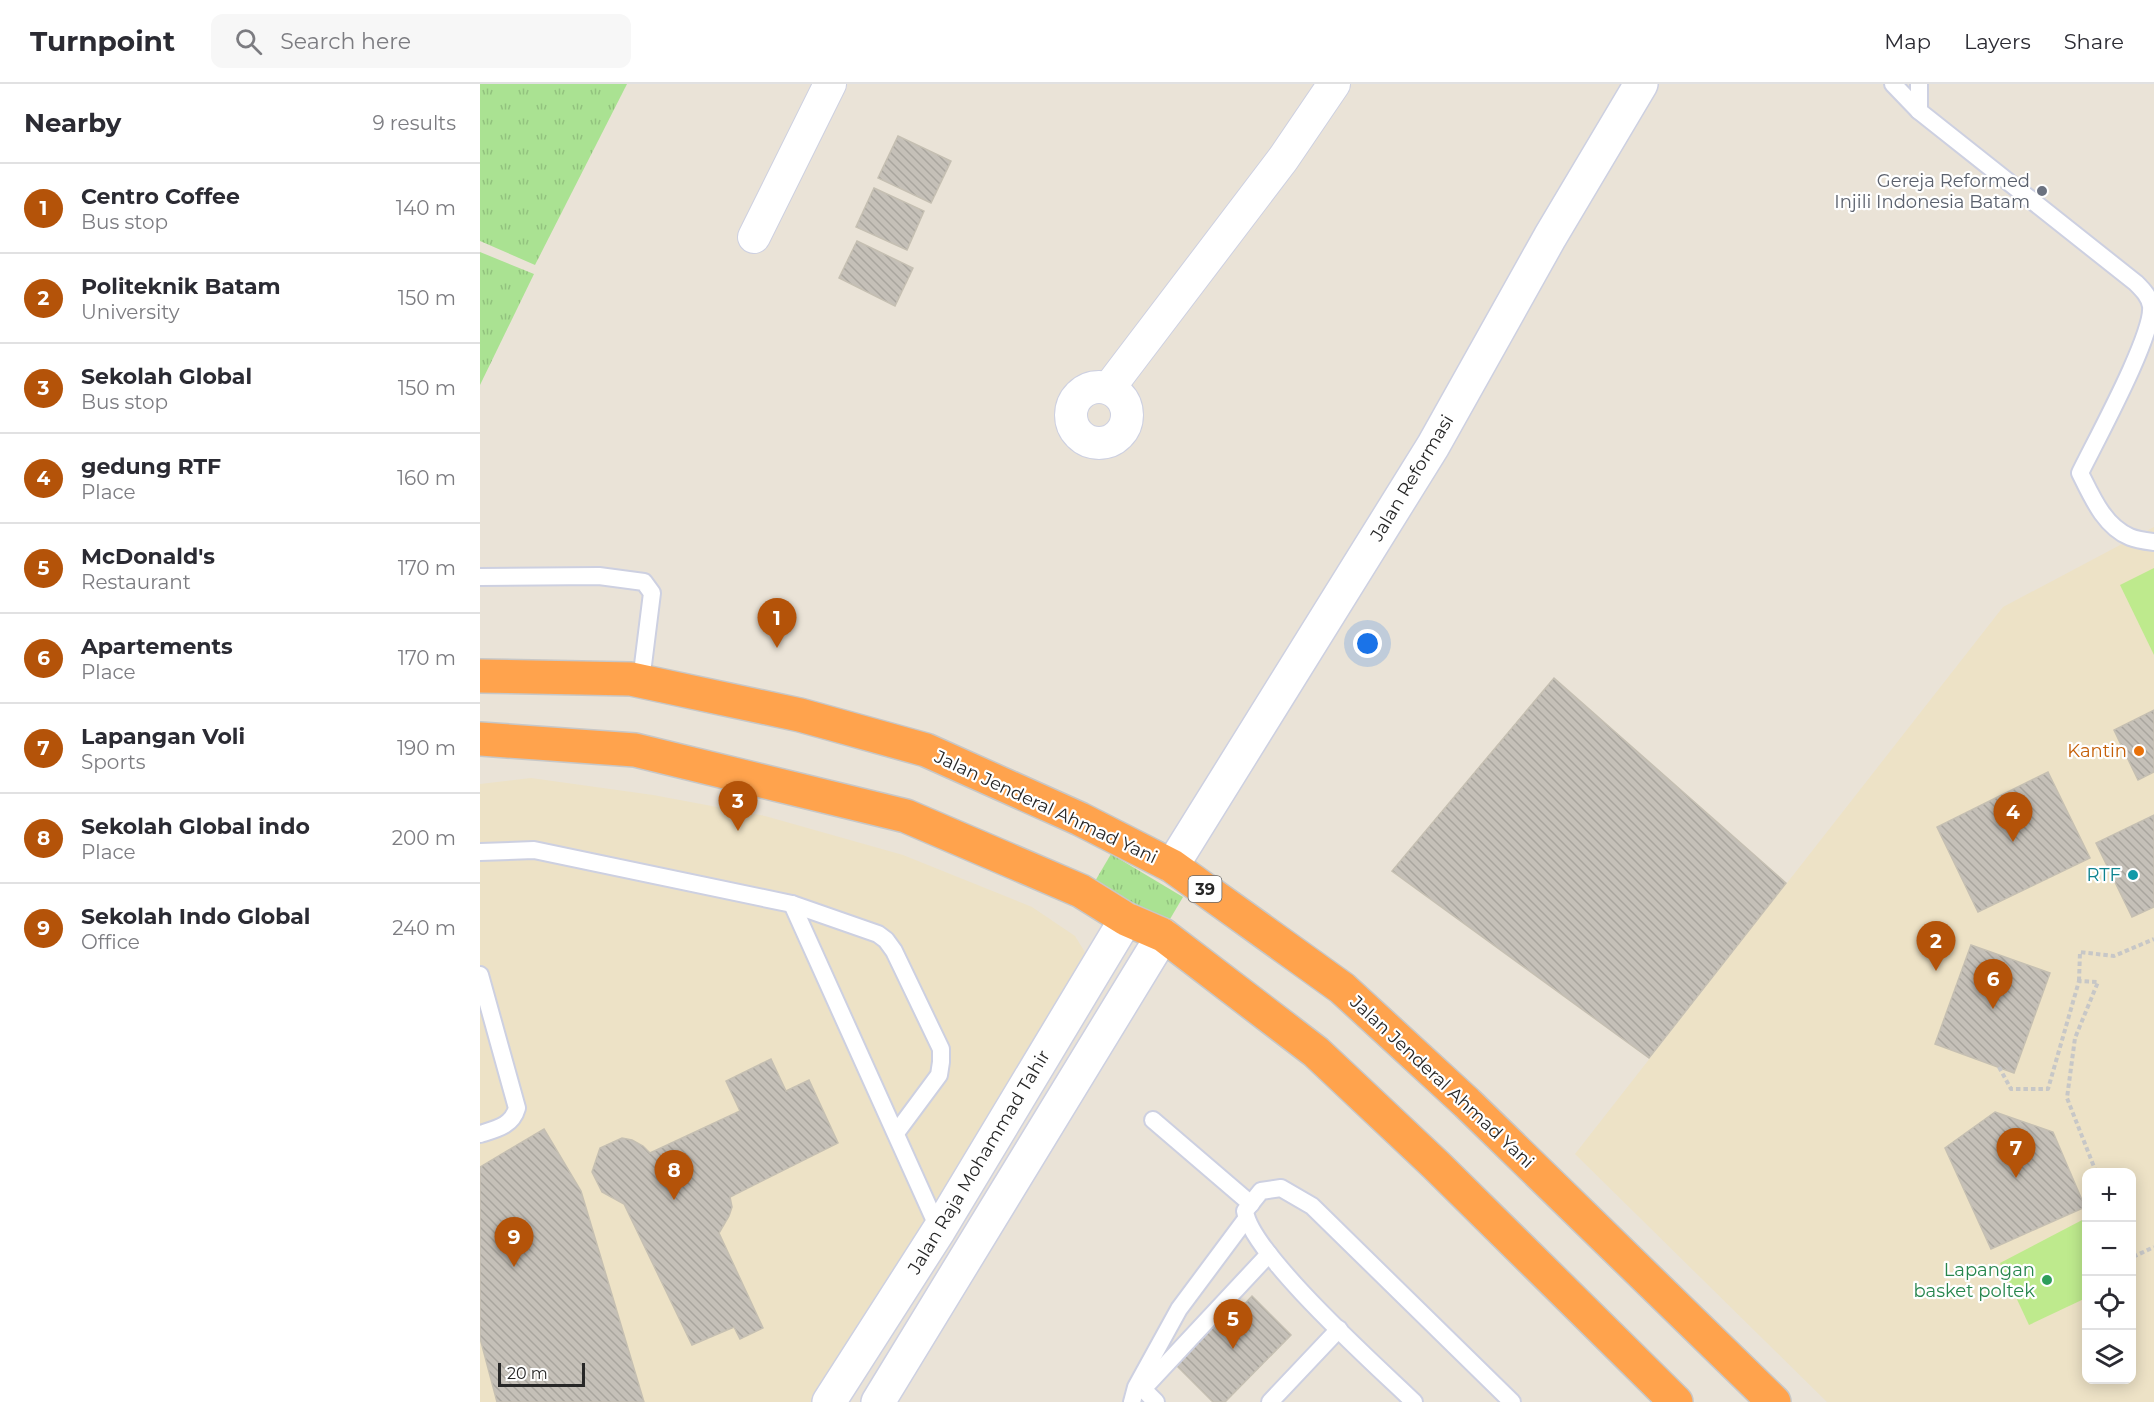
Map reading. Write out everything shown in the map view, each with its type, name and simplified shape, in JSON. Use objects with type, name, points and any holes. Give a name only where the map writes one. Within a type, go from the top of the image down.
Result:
[{"type":"highway","name":"Jalan Jenderal Ahmad Yani","points":[[480,676],[631,679],[800,715],[926,750],[1080,819],[1172,866],[1341,988],[1467,1103],[1774,1402]]},
{"type":"highway","points":[[480,739],[635,750],[906,816],[1081,891],[1126,919],[1163,935],[1316,1052],[1445,1173],[1676,1402]]},
{"type":"main road","name":"Jalan Reformasi","points":[[1172,866],[1433,446],[1550,237],[1641,84]]},
{"type":"main road","name":"Jalan Raja Mohammad Tahir","points":[[829,1402],[939,1230],[1126,919]]},
{"type":"main road","name":"Jalan Raja Mohammad Tahir","points":[[878,1402],[1163,935]]},
{"type":"street","points":[[754,237],[830,84]]},
{"type":"street","points":[[1109,388],[1283,159],[1334,84]]},
{"type":"lane","points":[[1893,84],[1919,111],[2136,283],[2148,296],[2151,308],[2148,328],[2138,354],[2080,473],[2091,497],[2110,524],[2130,537],[2154,542]]},
{"type":"lane","points":[[1919,84],[1919,111]]},
{"type":"lane","points":[[480,577],[599,576],[644,582],[652,593],[641,681]]},
{"type":"lane","points":[[480,852],[534,850],[792,904],[878,934],[894,951],[941,1049],[939,1076],[896,1133]]},
{"type":"lane","points":[[792,904],[939,1230]]},
{"type":"lane","points":[[480,975],[517,1108],[514,1117],[508,1122],[480,1134]]},
{"type":"lane","points":[[1154,1120],[1249,1211],[1258,1240],[1269,1254],[1339,1329],[1414,1402]]},
{"type":"lane","points":[[1132,1402],[1136,1387],[1179,1309],[1261,1191],[1281,1188],[1312,1206],[1512,1402]]},
{"type":"lane","points":[[1156,1402],[1143,1389],[1269,1254]]},
{"type":"lane","points":[[1270,1402],[1339,1329]]},
{"type":"path","points":[[1999,1067],[2010,1089],[2048,1089],[2079,981],[2080,952],[2114,956],[2154,939]]},
{"type":"path","points":[[2079,981],[2098,982],[2075,1038],[2067,1098],[2094,1168]]},
{"type":"path","points":[[2136,1256],[2154,1247]]},
{"type":"shaded area","points":[[2154,527],[2154,1402],[1827,1402],[1575,1154],[2003,607]]},
{"type":"shaded area","points":[[531,778],[653,795],[765,816],[903,855],[1032,907],[1075,936],[1088,957],[818,1402],[480,1402],[480,784]]},
{"type":"green space","points":[[480,84],[627,84],[535,265],[480,241]]},
{"type":"green space","points":[[480,252],[534,274],[480,385]]},
{"type":"green space","points":[[2154,568],[2154,655],[2120,585]]},
{"type":"green space","points":[[1111,854],[1183,897],[1163,931],[1091,888]]},
{"type":"green space","name":"Lapangan basket poltek","points":[[2082,1220],[2082,1300],[2029,1325],[2000,1263]]},
{"type":"building","points":[[898,136],[951,161],[931,203],[878,178]]},
{"type":"building","points":[[874,188],[924,211],[907,250],[856,227]]},
{"type":"building","points":[[857,241],[913,268],[895,306],[839,278]]},
{"type":"building","points":[[1554,678],[1786,883],[1649,1058],[1392,871]]},
{"type":"building","name":"Kantin","points":[[2154,710],[2154,772],[2138,780],[2114,730]]},
{"type":"building","points":[[2048,772],[2090,858],[1978,912],[1937,827]]},
{"type":"building","name":"RTF","points":[[2154,815],[2154,907],[2132,917],[2096,843]]},
{"type":"building","points":[[1971,945],[2050,973],[2014,1073],[1935,1044]]},
{"type":"building","points":[[771,1059],[786,1091],[809,1080],[838,1143],[730,1197],[732,1207],[719,1233],[763,1328],[740,1339],[734,1327],[692,1345],[624,1204],[602,1192],[592,1172],[600,1148],[622,1138],[632,1140],[650,1153],[740,1111],[726,1081]]},
{"type":"building","points":[[1995,1112],[2053,1132],[2082,1200],[2082,1208],[1991,1249],[1945,1148]]},
{"type":"building","points":[[544,1129],[581,1191],[644,1402],[497,1402],[480,1338],[480,1167]]},
{"type":"building","points":[[1252,1296],[1291,1335],[1225,1402],[1213,1402],[1174,1363],[1230,1306],[1236,1313]]},
{"type":"place","name":"Gereja Reformed Injili Indonesia Batam","points":[[2042,191]]},
{"type":"place","name":"Centro Coffee","points":[[777,648]]},
{"type":"place","name":"Kantin","points":[[2139,751]]},
{"type":"place","name":"Sekolah Global","points":[[738,831]]},
{"type":"place","name":"gedung RTF","points":[[2013,842]]},
{"type":"place","name":"RTF","points":[[2133,875]]},
{"type":"place","name":"Politeknik Batam","points":[[1936,971]]},
{"type":"place","name":"Apartements","points":[[1993,1009]]},
{"type":"place","name":"Lapangan Voli","points":[[2016,1178]]},
{"type":"place","name":"Sekolah Global indo","points":[[674,1200]]},
{"type":"place","name":"Sekolah Indo Global","points":[[514,1267]]},
{"type":"place","name":"Lapangan basket poltek","points":[[2047,1280]]},
{"type":"place","name":"McDonald's","points":[[1233,1349]]}]
